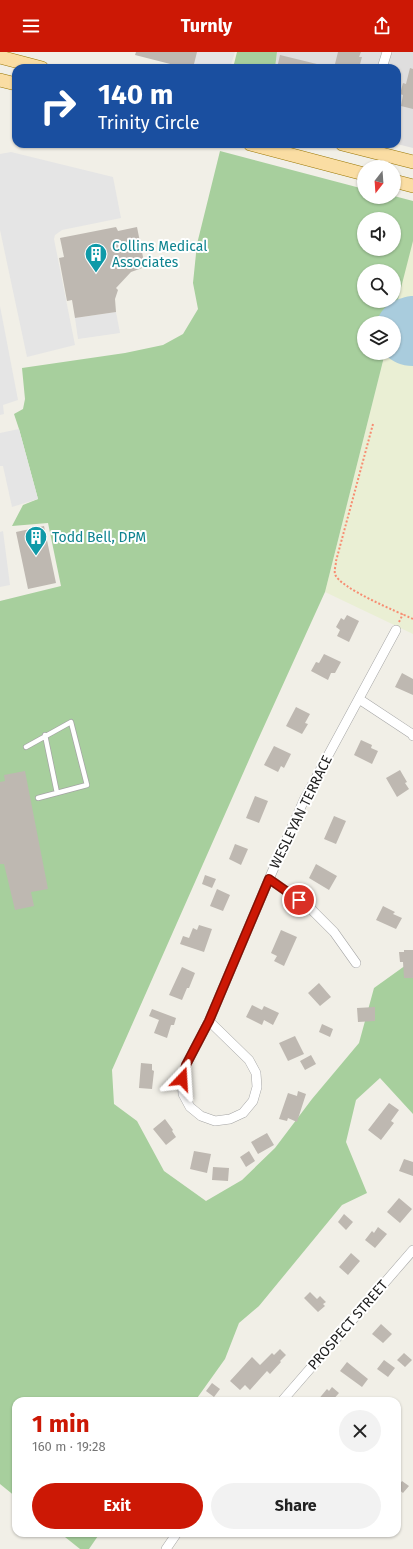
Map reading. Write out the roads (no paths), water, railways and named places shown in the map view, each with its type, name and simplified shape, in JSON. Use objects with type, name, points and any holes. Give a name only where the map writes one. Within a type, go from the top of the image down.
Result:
[{"type":"main road","points":[[0,57],[27,64]]},
{"type":"main road","points":[[0,80],[12,83]]},
{"type":"main road","points":[[265,148],[357,172]]},
{"type":"main road","points":[[368,148],[413,162]]},
{"type":"main road","points":[[401,183],[413,186]]},
{"type":"street","points":[[383,64],[387,52]]},
{"type":"street","name":"WESLEYAN TERRACE","points":[[209,1021],[249,1060],[256,1073],[257,1088],[253,1101],[243,1113],[230,1119],[215,1121],[201,1116],[190,1107],[183,1094],[182,1079],[186,1065],[209,1021],[304,800],[396,630]]},
{"type":"street","points":[[359,698],[413,736]]},
{"type":"street","points":[[269,879],[309,907],[334,932],[356,963]]},
{"type":"street","name":"PROSPECT STREET","points":[[285,1397],[413,1250]]},
{"type":"street","points":[[166,1549],[174,1537]]},
{"type":"lane","points":[[26,747],[45,735],[71,722],[87,785],[38,798]]},
{"type":"lane","points":[[45,735],[57,793]]},
{"type":"water","points":[[413,296],[413,366],[397,363],[392,360],[401,360],[401,316],[379,316],[385,308],[401,308],[401,298]]},
{"type":"place","name":"Collins Medical Associates","points":[[96,274]]},
{"type":"place","name":"Todd Bell, DPM","points":[[36,556]]}]
